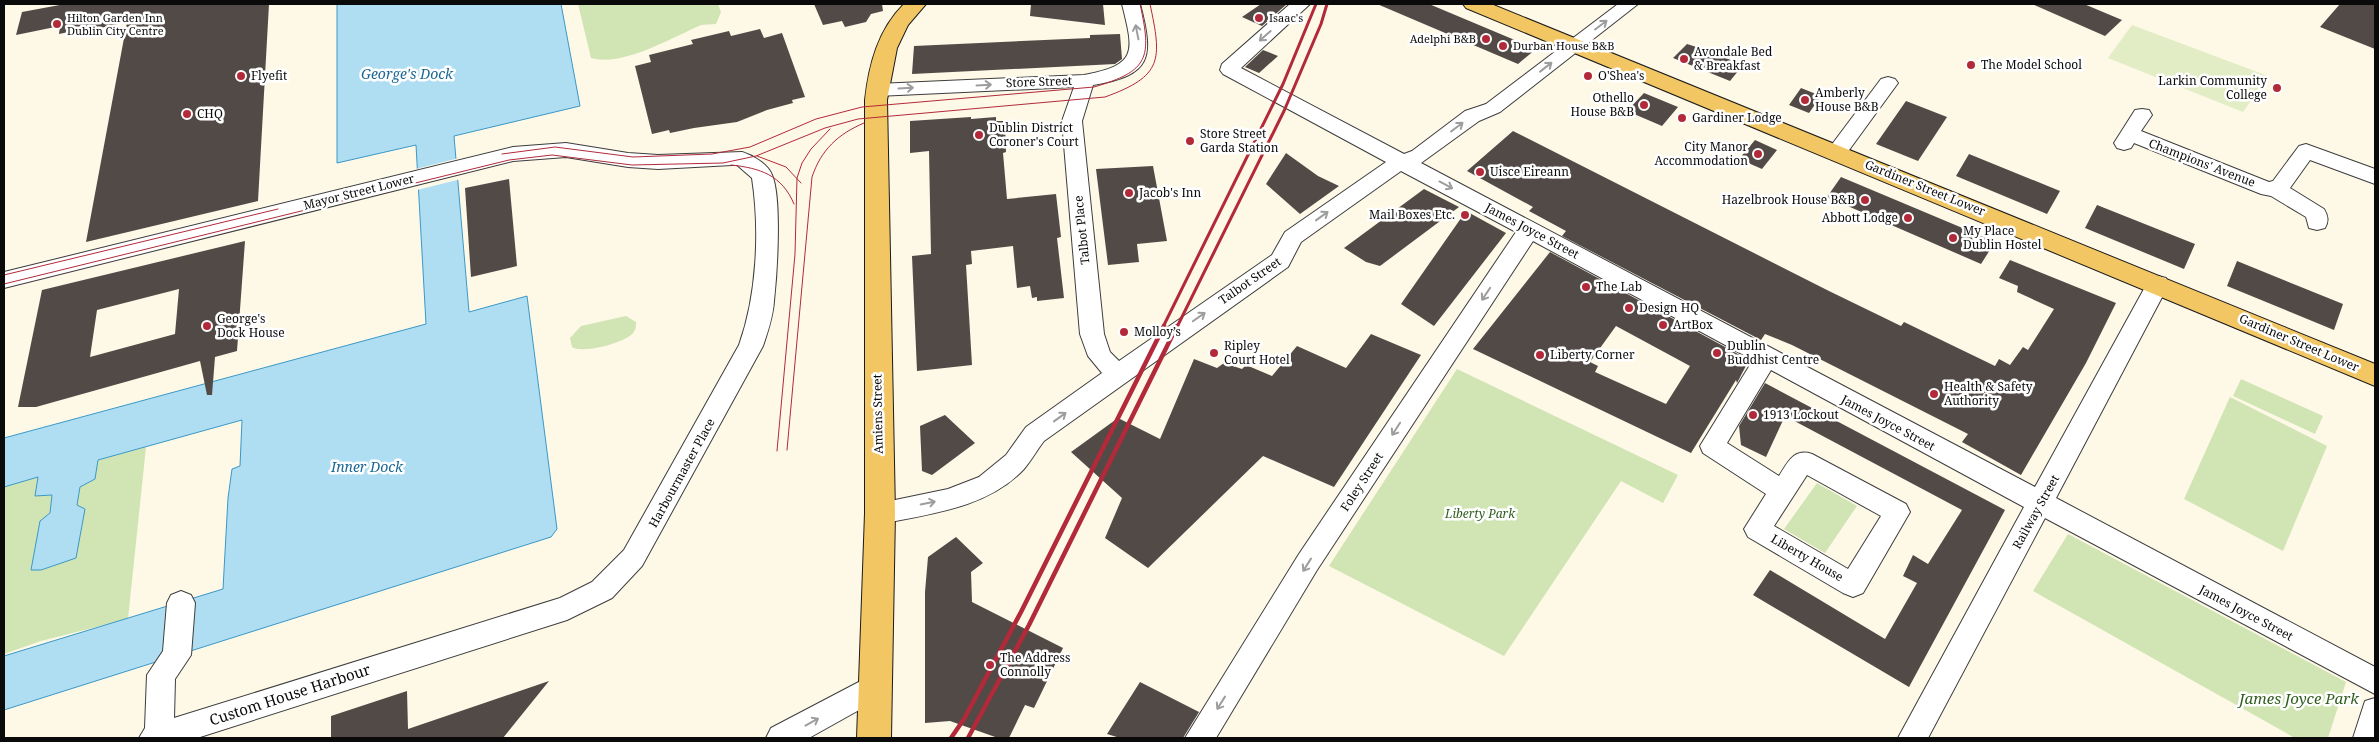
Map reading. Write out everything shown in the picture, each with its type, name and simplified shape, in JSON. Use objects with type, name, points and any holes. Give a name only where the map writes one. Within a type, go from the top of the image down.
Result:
[{"type":"main road","name":"Gardiner Street Lower","points":[[1473,4],[2158,284],[2375,375]]},
{"type":"main road","name":"Amiens Street","points":[[874,738],[880,513],[876,299],[877,90],[884,54],[908,6]]},
{"type":"street","name":"Store Street","points":[[877,90],[1084,81],[1114,77],[1136,63],[1140,47],[1131,4]]},
{"type":"street","points":[[1301,4],[1229,68],[1233,73],[1402,163]]},
{"type":"street","name":"Talbot Street","points":[[880,513],[951,499],[988,484],[1014,462],[1035,434],[1280,262],[1287,254],[1288,244],[1293,237],[1394,166],[1419,156],[1472,116],[1493,108],[1629,4]]},
{"type":"street","name":"Talbot Place","points":[[1084,81],[1083,95],[1072,111],[1072,121],[1092,334],[1100,356],[1116,376]]},
{"type":"street","points":[[1837,152],[1888,83]]},
{"type":"street","name":"Champions' Avenue","points":[[2142,114],[2126,139],[2268,189],[2276,189],[2316,214],[2317,223]]},
{"type":"street","name":"Mayor Street Lower","points":[[4,280],[514,154],[546,150],[566,150],[628,160],[658,162],[720,158]]},
{"type":"street","points":[[2276,189],[2280,187],[2306,151],[2375,177]]},
{"type":"street","name":"Harbourmaster Place","points":[[392,663],[567,608],[602,590],[640,548],[738,372],[759,323],[766,254],[767,208],[765,186],[762,176],[747,162],[732,158],[720,158]]},
{"type":"street","name":"James Joyce Street","points":[[1402,163],[2375,681]]},
{"type":"street","name":"Foley Street","points":[[1200,738],[1308,562],[1530,230]]},
{"type":"street","name":"Railway Street","points":[[1913,738],[2158,284]]},
{"type":"street","points":[[1766,358],[1712,446],[1782,491]]},
{"type":"street","name":"Liberty House","points":[[1803,461],[1897,512],[1854,585],[1757,529],[1782,491],[1803,461]]},
{"type":"street","name":"Custom House Harbour","points":[[181,603],[177,655],[161,675],[157,738],[392,663]]},
{"type":"street","points":[[781,738],[876,686]]},
{"type":"street","points":[[2368,738],[2375,711]]},
{"type":"green space","points":[[578,4],[718,4],[721,12],[716,24],[701,25],[632,55],[604,60],[591,58]]},
{"type":"green space","points":[[2132,25],[2268,76],[2243,112],[2108,58]]},
{"type":"green space","points":[[626,316],[636,322],[635,331],[628,337],[613,344],[594,348],[577,349],[572,347],[570,338],[581,326]]},
{"type":"green space","name":"Liberty Park","points":[[1457,369],[1678,475],[1663,503],[1621,481],[1504,656],[1329,566]]},
{"type":"green space","points":[[2241,379],[2323,416],[2315,434],[2233,396]]},
{"type":"green space","points":[[2230,397],[2327,446],[2283,551],[2184,499]]},
{"type":"green space","points":[[146,447],[128,619],[41,641],[4,654],[4,487],[38,477],[52,495],[50,513],[31,570],[41,570],[76,558],[77,505],[80,487],[98,460]]},
{"type":"green space","points":[[1817,483],[1857,506],[1825,553],[1784,529]]},
{"type":"green space","name":"James Joyce Park","points":[[2068,534],[2346,682],[2328,738],[2295,738],[2033,591]]},
{"type":"water","name":"Inner Dock","points":[[337,4],[561,4],[580,106],[454,136],[469,312],[527,296],[557,529],[551,537],[4,710],[4,656],[223,589],[228,498],[232,469],[240,466],[242,420],[98,460],[95,479],[80,487],[77,505],[85,509],[76,558],[41,570],[31,570],[40,521],[50,513],[52,495],[35,496],[38,477],[4,487],[4,438],[426,324],[416,145],[337,163]]},
{"type":"pier","points":[[459,158],[461,179],[417,190],[416,169]]},
{"type":"building","name":"CHQ","points":[[65,4],[269,4],[258,201],[86,242],[127,22],[78,33],[78,30],[59,34],[60,26],[16,35],[22,12]]},
{"type":"building","points":[[814,4],[882,4],[883,11],[871,14],[866,22],[845,27],[842,21],[823,25]]},
{"type":"building","points":[[1031,4],[1103,4],[1105,25],[1030,16]]},
{"type":"building","points":[[1261,4],[1287,4],[1262,26],[1242,17]]},
{"type":"building","points":[[1377,4],[1429,4],[1536,49],[1518,64]]},
{"type":"building","points":[[2032,4],[2084,4],[2122,20],[2105,36]]},
{"type":"building","points":[[2340,4],[2375,4],[2375,49],[2320,27]]},
{"type":"building","points":[[760,29],[764,38],[782,33],[805,97],[792,100],[793,103],[767,110],[737,122],[670,133],[669,130],[652,134],[635,66],[651,62],[649,55],[693,44],[691,40],[729,31],[731,36]]},
{"type":"building","points":[[1120,34],[1122,59],[1115,64],[912,74],[914,46],[1090,38],[1090,35]]},
{"type":"building","points":[[1687,44],[1743,65],[1730,81],[1673,58]]},
{"type":"building","points":[[1263,50],[1278,56],[1259,73],[1245,67]]},
{"type":"building","name":"Amberly House B&B","points":[[1801,88],[1821,96],[1809,113],[1789,105]]},
{"type":"building","points":[[1644,93],[1678,107],[1662,126],[1627,111]]},
{"type":"building","points":[[1906,101],[1947,117],[1918,161],[1876,144]]},
{"type":"building","points":[[971,117],[971,119],[996,117],[996,121],[1005,121],[1006,152],[1003,153],[1007,199],[1056,194],[1061,237],[1057,238],[1064,298],[1037,301],[1037,297],[1032,298],[1030,286],[1017,288],[1013,246],[971,251],[972,264],[966,265],[972,365],[917,371],[912,256],[931,254],[929,151],[910,153],[910,121]]},
{"type":"building","points":[[1513,131],[1829,291],[1901,326],[1904,322],[1995,366],[1999,359],[2010,365],[2023,347],[2028,350],[2054,309],[2017,292],[2018,286],[1999,278],[2010,260],[2116,303],[2086,363],[2021,475],[1962,442],[1968,434],[1792,345],[1765,334],[1761,340],[1562,236],[1566,231],[1529,211],[1533,207],[1467,171]]},
{"type":"building","name":"City Manor Accommodation","points":[[1755,140],[1777,150],[1762,169],[1739,159]]},
{"type":"building","points":[[1286,153],[1318,176],[1339,186],[1300,214],[1266,184]]},
{"type":"building","points":[[1969,154],[2060,191],[2047,214],[1956,176]]},
{"type":"building","name":"Jacob's Inn","points":[[1153,166],[1167,241],[1137,244],[1139,262],[1108,265],[1096,169]]},
{"type":"building","points":[[1841,177],[1995,242],[1981,264],[1827,197]]},
{"type":"building","points":[[509,179],[517,266],[471,277],[465,188]]},
{"type":"building","points":[[1424,189],[1459,207],[1380,266],[1366,262],[1344,248]]},
{"type":"building","points":[[2097,205],[2195,244],[2184,269],[2085,228]]},
{"type":"building","points":[[1466,211],[1506,233],[1434,326],[1401,304]]},
{"type":"building","name":"George's Dock House","points":[[245,241],[237,351],[215,357],[212,395],[207,395],[200,361],[36,407],[18,407],[42,290]],"holes":[[[179,289],[175,334],[90,357],[97,310]]]},
{"type":"building","name":"Liberty Corner","points":[[1550,252],[1749,360],[1737,383],[1736,380],[1691,453],[1473,349]],"holes":[[[1616,326],[1690,366],[1666,404],[1595,372],[1598,366],[1590,362]]]},
{"type":"building","points":[[2237,261],[2343,304],[2334,330],[2227,286]]},
{"type":"building","points":[[1371,334],[1421,355],[1334,487],[1263,456],[1148,568],[1105,538],[1122,498],[1071,452],[1118,418],[1160,439],[1194,359],[1217,368],[1224,363],[1242,369],[1246,365],[1272,376],[1297,346],[1346,368]]},
{"type":"building","points":[[1765,383],[2005,510],[1909,687],[1753,595],[1770,570],[1885,639],[1917,583],[1903,576],[1913,555],[1928,564],[1962,510],[1785,416],[1766,457],[1741,445],[1739,426]]},
{"type":"building","points":[[945,415],[975,443],[932,475],[922,471],[920,426]]},
{"type":"building","name":"The Address Connolly","points":[[956,537],[983,563],[971,572],[972,602],[1063,648],[1034,708],[1025,705],[1009,738],[998,738],[950,721],[925,723],[925,592],[928,557]]},
{"type":"building","points":[[549,681],[503,738],[331,738],[331,716],[407,691],[408,729]]},
{"type":"building","points":[[1140,682],[1199,712],[1183,738],[1120,738],[1107,734]]},
{"type":"tram line","points":[[502,154],[555,147],[633,157],[712,154],[750,147],[816,119],[862,107],[1094,87],[1126,75],[1136,68],[1142,60],[1146,38],[1140,4]]},
{"type":"tram line","points":[[4,284],[509,160],[552,155],[632,165],[723,163],[756,156],[825,128],[858,119],[1105,97],[1138,81],[1148,73],[1154,64],[1156,39],[1150,4]]},
{"type":"tram line","points":[[787,450],[812,177],[820,159],[832,144],[846,132],[864,123]]},
{"type":"tram line","points":[[797,179],[802,163],[811,149],[830,129]]},
{"type":"tram line","points":[[757,156],[786,167],[797,179]]},
{"type":"tram line","points":[[731,165],[751,168],[769,175],[783,186],[794,204]]},
{"type":"tram line","points":[[777,451],[795,254],[797,179]]},
{"type":"tram line","points":[[797,179],[801,183]]},
{"type":"tram line","points":[[4,275],[278,209]]},
{"type":"railway","points":[[1163,327],[1283,84],[1316,4]]},
{"type":"railway","points":[[1177,327],[1284,111],[1321,24],[1327,4]]},
{"type":"railway","points":[[951,738],[964,719],[1021,612],[1164,326]]},
{"type":"railway","points":[[968,738],[1029,625],[1177,326]]},
{"type":"place","name":"Isaac's","points":[[1259,18]]},
{"type":"place","name":"Hilton Garden Inn Dublin City Centre","points":[[57,24]]},
{"type":"place","name":"Adelphi B&B","points":[[1486,39]]},
{"type":"place","name":"Durban House B&B","points":[[1503,46]]},
{"type":"place","name":"Avondale Bed & Breakfast","points":[[1684,59]]},
{"type":"place","name":"The Model School","points":[[1971,65]]},
{"type":"place","name":"Flyefit","points":[[241,76]]},
{"type":"place","name":"O'Shea's","points":[[1588,76]]},
{"type":"place","name":"Larkin Community College","points":[[2277,88]]},
{"type":"place","name":"Amberly House B&B","points":[[1805,100]]},
{"type":"place","name":"Othello House B&B","points":[[1644,105]]},
{"type":"place","name":"CHQ","points":[[187,114]]},
{"type":"place","name":"Gardiner Lodge","points":[[1682,118]]},
{"type":"place","name":"Dublin District Coroner's Court","points":[[979,135]]},
{"type":"place","name":"Store Street Garda Station","points":[[1190,141]]},
{"type":"place","name":"City Manor Accommodation","points":[[1758,154]]},
{"type":"place","name":"Uisce Eireann","points":[[1480,172]]},
{"type":"place","name":"Jacob's Inn","points":[[1129,193]]},
{"type":"place","name":"Hazelbrook House B&B","points":[[1865,200]]},
{"type":"place","name":"Mail Boxes Etc.","points":[[1465,215]]},
{"type":"place","name":"Abbott Lodge","points":[[1908,218]]},
{"type":"place","name":"My Place Dublin Hostel","points":[[1953,238]]},
{"type":"place","name":"The Lab","points":[[1586,287]]},
{"type":"place","name":"Design HQ","points":[[1629,308]]},
{"type":"place","name":"ArtBox","points":[[1663,325]]},
{"type":"place","name":"George's Dock House","points":[[207,326]]},
{"type":"place","name":"Molloy’s","points":[[1124,332]]},
{"type":"place","name":"Ripley Court Hotel","points":[[1214,353]]},
{"type":"place","name":"Dublin Buddhist Centre","points":[[1717,353]]},
{"type":"place","name":"Liberty Corner","points":[[1540,355]]},
{"type":"place","name":"Health & Safety Authority","points":[[1934,394]]},
{"type":"place","name":"1913 Lockout","points":[[1753,415]]},
{"type":"place","name":"The Address Connolly","points":[[990,665]]},
{"type":"water label","name":"George's Dock","points":[[407,74]]}]
